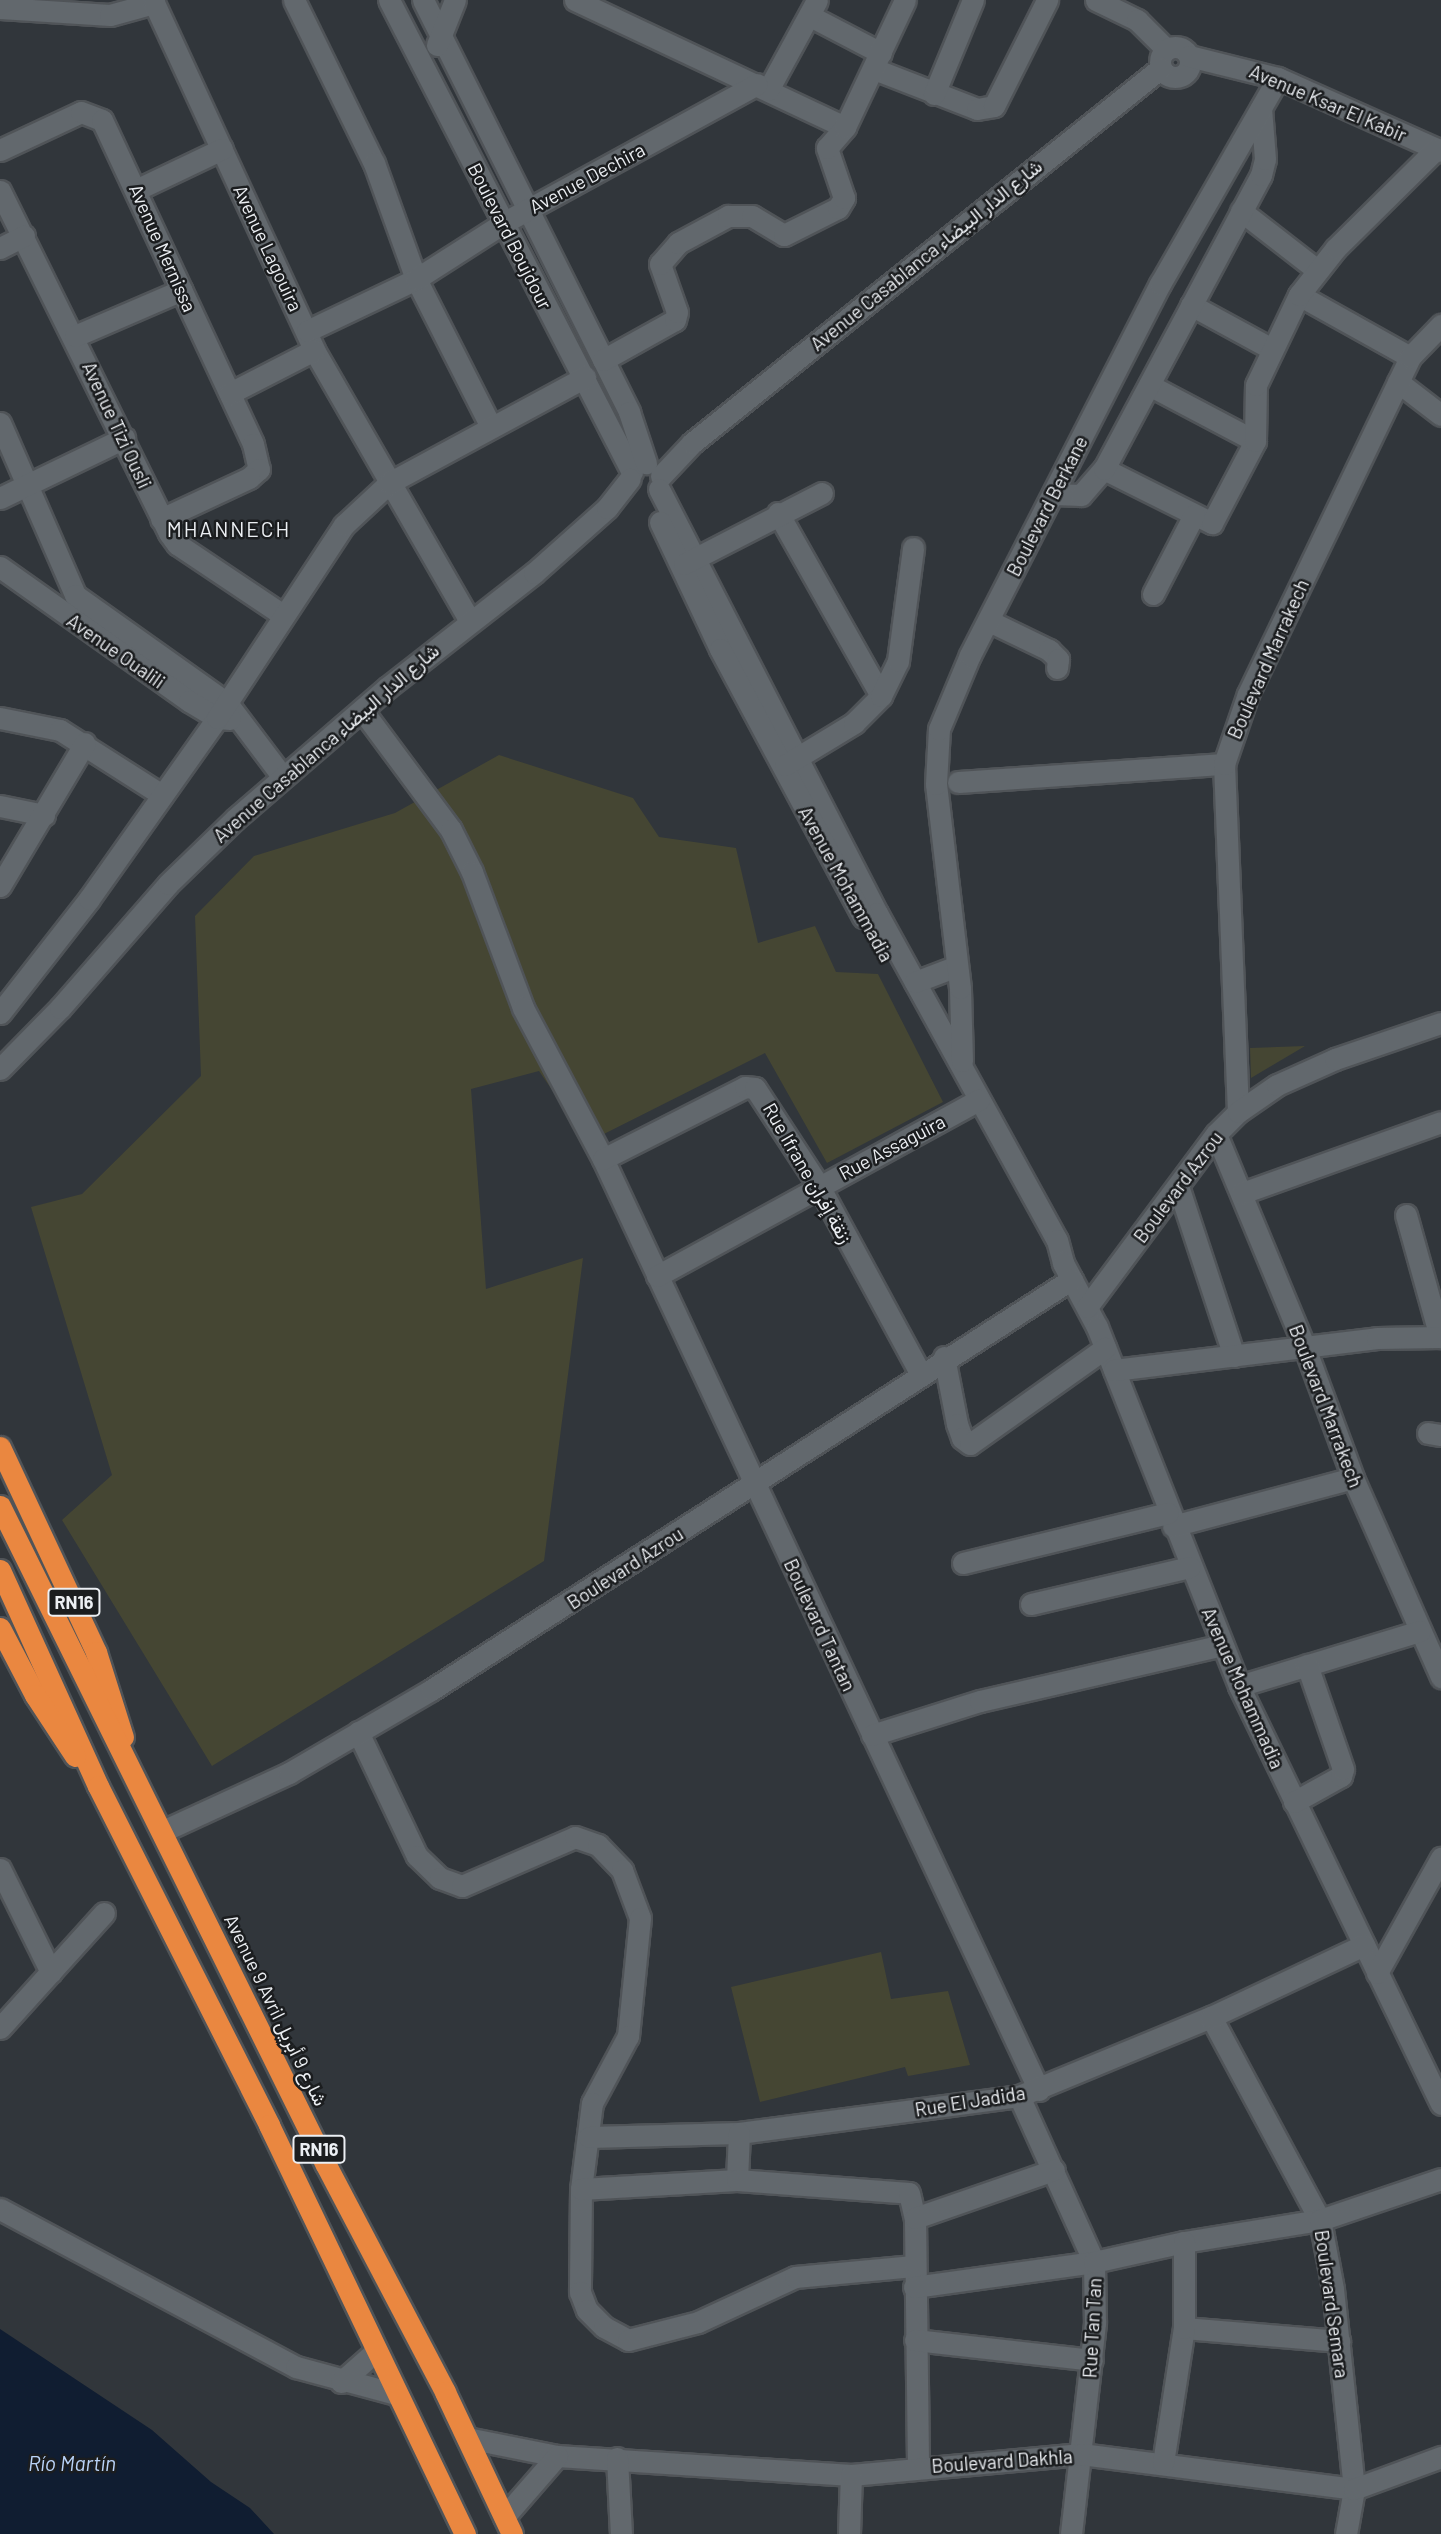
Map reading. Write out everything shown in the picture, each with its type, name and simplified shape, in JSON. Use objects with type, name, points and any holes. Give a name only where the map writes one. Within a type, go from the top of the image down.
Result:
[{"type":"highway","name":"RN16","points":[[0,1447],[105,1673],[127,1764]]},
{"type":"highway","name":"Avenue 9 Avril شارع 9 أبريل","points":[[0,1507],[163,1831],[326,2165],[467,2438],[508,2525]]},
{"type":"highway","points":[[0,1570],[98,1786]]},
{"type":"highway","name":"RN16","points":[[0,1628],[58,1733],[98,1786],[270,2125],[375,2352],[465,2534]]},
{"type":"street","points":[[295,0],[374,163],[416,279],[491,427]]},
{"type":"street","name":"Boulevard Boujdour","points":[[389,0],[585,377],[646,479]]},
{"type":"street","points":[[427,73],[455,0]]},
{"type":"street","points":[[575,0],[623,9],[762,87],[845,127]]},
{"type":"street","points":[[603,360],[659,331],[677,316],[660,264],[678,243],[728,216],[752,216],[784,235],[838,208],[843,192],[826,153],[845,127],[905,0]]},
{"type":"street","points":[[934,94],[973,0]]},
{"type":"street","points":[[762,87],[813,8],[878,61],[934,94],[977,109],[994,106],[1047,0]]},
{"type":"street","points":[[1096,0],[1137,20],[1164,59]]},
{"type":"street","points":[[410,41],[425,1]]},
{"type":"street","name":"Boulevard Boujdour","points":[[425,1],[629,412],[646,479]]},
{"type":"street","name":"Avenue Lagouira","points":[[0,8],[110,15],[157,2],[311,341],[389,483],[470,621]]},
{"type":"street","name":"Avenue Ksar El Kabir","points":[[1164,59],[1179,47],[1189,62],[1213,62],[1279,78],[1438,150]]},
{"type":"street","name":"Avenue Casablanca شارع الدار البيضاء","points":[[0,1086],[5,1066],[168,884],[282,776],[470,621],[534,573],[607,508],[692,443],[1164,59]]},
{"type":"street","name":"Boulevard Berkane","points":[[957,1069],[957,966],[935,755],[949,700],[1160,284],[1279,78]]},
{"type":"street","name":"Avenue Dechira","points":[[230,393],[505,222],[762,87]]},
{"type":"street","points":[[1053,494],[1081,495],[1104,470],[1241,211],[1265,159],[1261,108]]},
{"type":"street","name":"Avenue Mernissa","points":[[0,150],[88,111],[107,127],[138,189],[260,459],[259,469],[249,478],[161,519]]},
{"type":"street","points":[[138,189],[222,149]]},
{"type":"street","points":[[1104,470],[1212,523],[1255,441],[1256,385],[1298,295],[1317,270],[1438,150]]},
{"type":"street","name":"Avenue Tizi Ousli","points":[[0,191],[75,336],[161,519],[177,544],[283,615]]},
{"type":"street","points":[[1241,211],[1317,270]]},
{"type":"street","points":[[0,248],[24,236]]},
{"type":"street","points":[[75,336],[182,290]]},
{"type":"street","points":[[1298,295],[1410,357]]},
{"type":"street","points":[[1191,306],[1272,349]]},
{"type":"street","name":"Boulevard Marrakech","points":[[1238,1112],[1224,764],[1248,695],[1410,357],[1439,330]]},
{"type":"street","points":[[0,1013],[222,711],[344,525],[389,483],[585,377]]},
{"type":"street","points":[[1398,382],[1441,415]]},
{"type":"street","points":[[1149,385],[1255,441]]},
{"type":"street","points":[[0,422],[29,483],[68,584],[43,599]]},
{"type":"street","points":[[0,498],[124,438]]},
{"type":"street","name":"Avenue Mohammadia","points":[[646,479],[789,761],[957,1069]]},
{"type":"street","points":[[687,563],[778,513],[822,493]]},
{"type":"street","points":[[778,513],[881,696]]},
{"type":"street","points":[[1153,594],[1194,515]]},
{"type":"street","points":[[789,761],[854,723],[881,696],[898,661],[904,635],[913,548]]},
{"type":"street","name":"Avenue Oualili","points":[[0,567],[43,599],[222,711]]},
{"type":"street","name":"Avenue Oualili","points":[[68,584],[92,611],[222,711]]},
{"type":"street","points":[[989,621],[1049,650],[1058,659],[1057,668]]},
{"type":"street","name":"Boulevard Tantan","points":[[362,710],[451,830],[472,872],[523,1008],[603,1159],[872,1735],[1029,2093]]},
{"type":"street","points":[[222,711],[240,720],[282,776]]},
{"type":"street","points":[[0,718],[60,730],[85,743],[162,796]]},
{"type":"street","points":[[0,886],[85,743]]},
{"type":"street","name":"Avenue Mohammadia","points":[[789,761],[915,982],[974,1103],[1057,1240],[1068,1271],[1114,1370],[1170,1520],[1238,1686],[1441,2104]]},
{"type":"street","points":[[958,782],[1224,764]]},
{"type":"street","points":[[0,806],[44,816]]},
{"type":"street","points":[[915,982],[957,966]]},
{"type":"street","name":"Boulevard Azrou","points":[[1087,1307],[1216,1134],[1238,1112],[1277,1085],[1335,1059],[1441,1023]]},
{"type":"street","name":"Rue Ifrane زنقة إفران","points":[[603,1159],[745,1087],[755,1088],[818,1186],[920,1373]]},
{"type":"street","name":"Rue Assaguira","points":[[657,1276],[974,1103]]},
{"type":"street","points":[[1242,1193],[1441,1122]]},
{"type":"street","name":"Boulevard Marrakech","points":[[1216,1134],[1305,1348],[1353,1478],[1441,1676]]},
{"type":"street","points":[[1178,1186],[1234,1356]]},
{"type":"street","points":[[1114,1370],[1377,1338],[1441,1337],[1406,1215]]},
{"type":"street","name":"Boulevard Azrou","points":[[163,1831],[289,1773],[603,1584],[944,1357],[1068,1271]]},
{"type":"street","points":[[944,1357],[957,1424],[962,1438],[970,1444],[1105,1348]]},
{"type":"street","points":[[963,1563],[1353,1478]]},
{"type":"street","points":[[1031,1604],[1189,1567]]},
{"type":"street","points":[[1238,1686],[1420,1631]]},
{"type":"street","points":[[872,1735],[980,1701],[1223,1646]]},
{"type":"street","points":[[1294,1802],[1341,1776],[1343,1769],[1307,1665]]},
{"type":"street","points":[[358,1732],[417,1856],[440,1878],[462,1886],[575,1837],[598,1845],[622,1870],[640,1918],[628,2036],[592,2103],[581,2189],[580,2292],[587,2310],[604,2327],[628,2340],[698,2322],[795,2277],[914,2276],[1094,2262],[1184,2242],[1320,2220],[1397,2198],[1441,2179]]},
{"type":"street","points":[[1377,1973],[1441,1858]]},
{"type":"street","points":[[0,1869],[51,1972]]},
{"type":"street","points":[[0,2028],[104,1913]]},
{"type":"street","name":"Rue El Jadida","points":[[589,2137],[739,2133],[1029,2093],[1212,2017],[1364,1945]]},
{"type":"street","name":"Boulevard Semara","points":[[1212,2017],[1320,2220],[1339,2341],[1354,2489],[1346,2534]]},
{"type":"street","name":"Rue Tan Tan","points":[[1029,2093],[1054,2171],[1094,2262],[1097,2293],[1092,2360],[1071,2534]]},
{"type":"street","points":[[737,2180],[739,2133]]},
{"type":"street","points":[[915,2218],[1054,2171]]},
{"type":"street","points":[[581,2189],[737,2180],[903,2190],[913,2200],[915,2218],[918,2467]]},
{"type":"street","points":[[0,2209],[296,2367],[341,2382],[396,2394]]},
{"type":"street","points":[[1163,2463],[1184,2328],[1184,2242]]},
{"type":"street","points":[[1184,2328],[1339,2341]]},
{"type":"street","points":[[915,2340],[1092,2360]]},
{"type":"street","points":[[341,2382],[375,2352]]},
{"type":"street","name":"Boulevard Dakhla","points":[[467,2438],[557,2456],[851,2475],[1081,2454],[1354,2489],[1441,2457]]},
{"type":"street","points":[[508,2525],[557,2456]]},
{"type":"street","points":[[617,2458],[621,2534]]},
{"type":"street","points":[[849,2534],[851,2475]]},
{"type":"green space","points":[[499,755],[633,798],[659,837],[736,848],[758,943],[815,926],[836,972],[878,974],[943,1102],[827,1163],[765,1053],[588,1142],[539,1071],[471,1089],[486,1289],[583,1258],[544,1561],[212,1766],[62,1520],[112,1475],[31,1207],[82,1194],[201,1076],[195,916],[254,856],[395,813]]},
{"type":"green space","points":[[1305,1046],[1251,1078],[1250,1048]]},
{"type":"green space","points":[[881,1952],[891,1999],[948,1991],[970,2065],[908,2076],[905,2067],[760,2102],[731,1987]]},
{"type":"water","name":"Río Martín","points":[[0,2329],[152,2430],[211,2482],[250,2508],[274,2534],[0,2534]]},
{"type":"district","name":"MHANNECH","points":[[229,529]]}]
